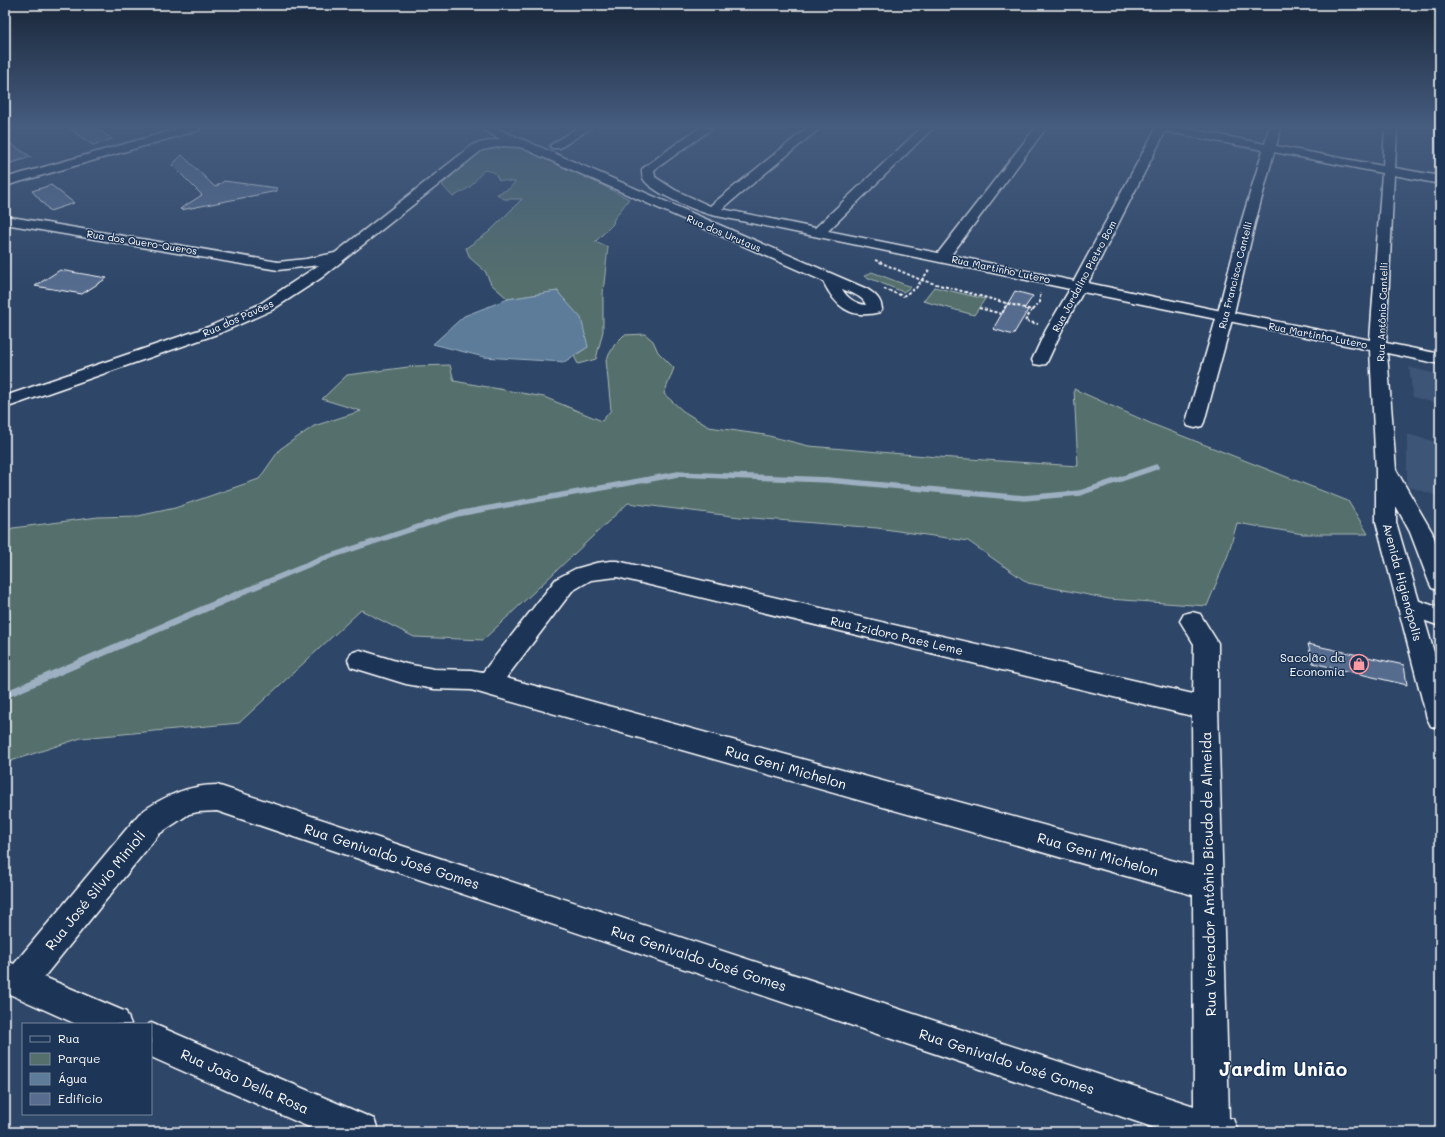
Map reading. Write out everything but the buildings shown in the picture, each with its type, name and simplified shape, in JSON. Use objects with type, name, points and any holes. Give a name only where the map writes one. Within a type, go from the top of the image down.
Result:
[{"type":"street","name":"Rua dos Pavões","points":[[5,402],[214,330],[248,316],[280,298],[345,252],[435,181]]},
{"type":"street","name":"Rua dos Urutaus","points":[[604,181],[830,279]]},
{"type":"street","name":"Rua Martinho Lutero","points":[[652,181],[660,188],[679,198],[712,211],[1440,359]]},
{"type":"street","points":[[712,211],[749,181]]},
{"type":"street","points":[[819,232],[872,181]]},
{"type":"street","points":[[942,257],[1000,181]]},
{"type":"street","name":"Rua Jordalino Pietro Bom","points":[[1040,360],[1054,330],[1135,181]]},
{"type":"street","name":"Rua Francisco Cantelli","points":[[1195,422],[1225,316],[1260,181]]},
{"type":"street","name":"Rua Antônio Cantelli","points":[[1386,471],[1378,347],[1389,181]]},
{"type":"street","name":"Rua dos Quero-Queros","points":[[5,220],[278,266],[319,262],[345,252]]},
{"type":"street","points":[[278,266],[289,273],[291,279],[289,285],[280,298]]},
{"type":"street","points":[[1386,471],[1421,532],[1440,582]]},
{"type":"street","name":"Avenida Higienópolis","points":[[1386,471],[1386,522],[1440,718]]},
{"type":"street","name":"Rua Izidoro Paes Leme","points":[[488,684],[558,591],[571,580],[589,572],[607,569],[626,570],[1205,708]]},
{"type":"street","points":[[1408,606],[1440,617]]},
{"type":"street","name":"Rua Vereador Antônio Bicudo de Almeida","points":[[1192,621],[1206,643],[1205,708],[1214,1131]]},
{"type":"street","name":"Rua Geni Michelon","points":[[360,660],[406,674],[434,678],[471,680],[488,684],[1209,885]]},
{"type":"street","name":"Rua Genivaldo José Gomes","points":[[178,805],[199,798],[217,798],[1214,1131]]},
{"type":"street","name":"Rua José Silvio Minioli","points":[[12,980],[141,833],[158,817],[178,805]]},
{"type":"street","points":[[12,980],[112,1023]]},
{"type":"street","name":"Rua João Della Rosa","points":[[152,1040],[361,1132]]},
{"type":"path","points":[[874,260],[921,280],[1032,310],[1026,321],[1039,325]]},
{"type":"path","points":[[882,287],[903,296],[916,288],[921,280]]},
{"type":"path","points":[[979,308],[1002,314],[1007,303]]},
{"type":"shaded area","points":[[1409,367],[1440,375],[1440,404],[1413,397]]},
{"type":"shaded area","points":[[1407,434],[1440,443],[1440,497],[1407,486]]},
{"type":"green space","points":[[446,181],[475,181],[470,187],[453,197],[442,185]]},
{"type":"green space","points":[[507,181],[594,181],[629,199],[614,219],[613,224],[595,242],[608,247],[603,293],[603,331],[596,359],[578,364],[574,356],[588,347],[558,291],[508,299],[491,284],[485,271],[470,258],[466,248],[489,232],[522,199],[504,199],[497,194],[509,189],[515,182]]},
{"type":"green space","points":[[872,272],[911,287],[903,292],[864,276]]},
{"type":"green space","points":[[934,287],[985,299],[974,315],[923,301]]},
{"type":"green space","points":[[645,334],[653,341],[658,352],[674,368],[664,394],[683,411],[709,427],[765,435],[809,446],[938,457],[1078,466],[1074,389],[1152,424],[1348,501],[1368,534],[1303,534],[1237,523],[1228,555],[1207,606],[1109,599],[1028,583],[968,541],[877,528],[740,517],[628,503],[483,640],[414,637],[361,610],[239,723],[81,738],[5,763],[5,531],[13,528],[98,517],[138,516],[175,508],[259,479],[280,449],[314,426],[361,411],[322,399],[347,375],[416,366],[450,365],[454,381],[544,397],[602,421],[611,410],[606,360],[615,344],[624,335]]},
{"type":"water","points":[[557,291],[581,318],[588,347],[564,362],[484,357],[433,344],[464,316],[508,299]]},
{"type":"waterway","points":[[238,594],[322,559],[457,514],[678,474],[828,480],[1024,498],[1080,493],[1156,467]]},
{"type":"waterway","points":[[5,695],[241,593]]},
{"type":"place","name":"Sacolão da Economia","points":[[1359,664]]},
{"type":"district","name":"Jardim União","points":[[1283,1068]]}]
